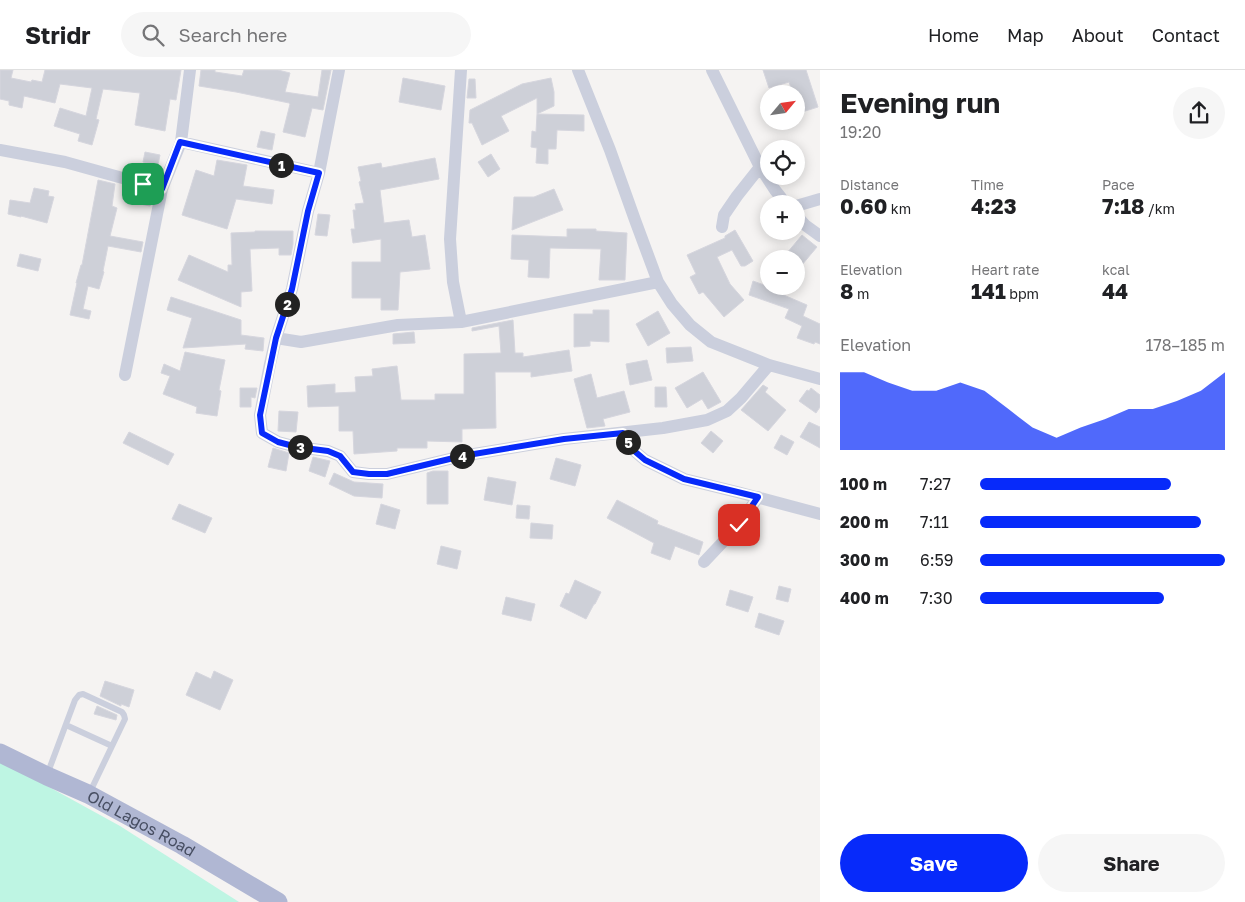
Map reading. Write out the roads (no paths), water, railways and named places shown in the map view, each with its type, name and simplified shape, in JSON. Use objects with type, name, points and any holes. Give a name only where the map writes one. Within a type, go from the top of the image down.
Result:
[{"type":"main road","name":"Old Lagos Road","points":[[0,753],[88,794],[182,845],[278,902]]},
{"type":"street","points":[[125,375],[162,189],[180,142],[190,70]]},
{"type":"street","points":[[339,70],[319,173],[308,211],[292,289],[276,338],[260,415],[262,433],[278,442],[297,447],[328,451],[340,456],[353,472],[387,474],[462,456],[564,439],[663,428],[707,420],[727,411],[741,398],[769,365]]},
{"type":"street","points":[[461,70],[450,239],[453,282],[461,322]]},
{"type":"street","points":[[578,70],[610,150],[658,282],[672,304],[690,325],[711,342],[769,365],[820,379]]},
{"type":"street","points":[[712,70],[760,167],[724,215],[722,227]]},
{"type":"street","points":[[180,142],[319,173]]},
{"type":"street","points":[[0,150],[64,162],[162,189]]},
{"type":"street","points":[[805,203],[820,199]]},
{"type":"street","points":[[805,225],[820,236]]},
{"type":"street","points":[[276,338],[301,342],[398,326],[461,322],[658,282]]},
{"type":"street","points":[[623,433],[632,449],[645,460],[684,479],[820,514]]},
{"type":"street","points":[[704,562],[739,525],[758,497]]},
{"type":"lane","points":[[47,776],[77,697],[82,694],[122,712],[125,719],[88,794]]},
{"type":"lane","points":[[66,725],[112,746]]}]
